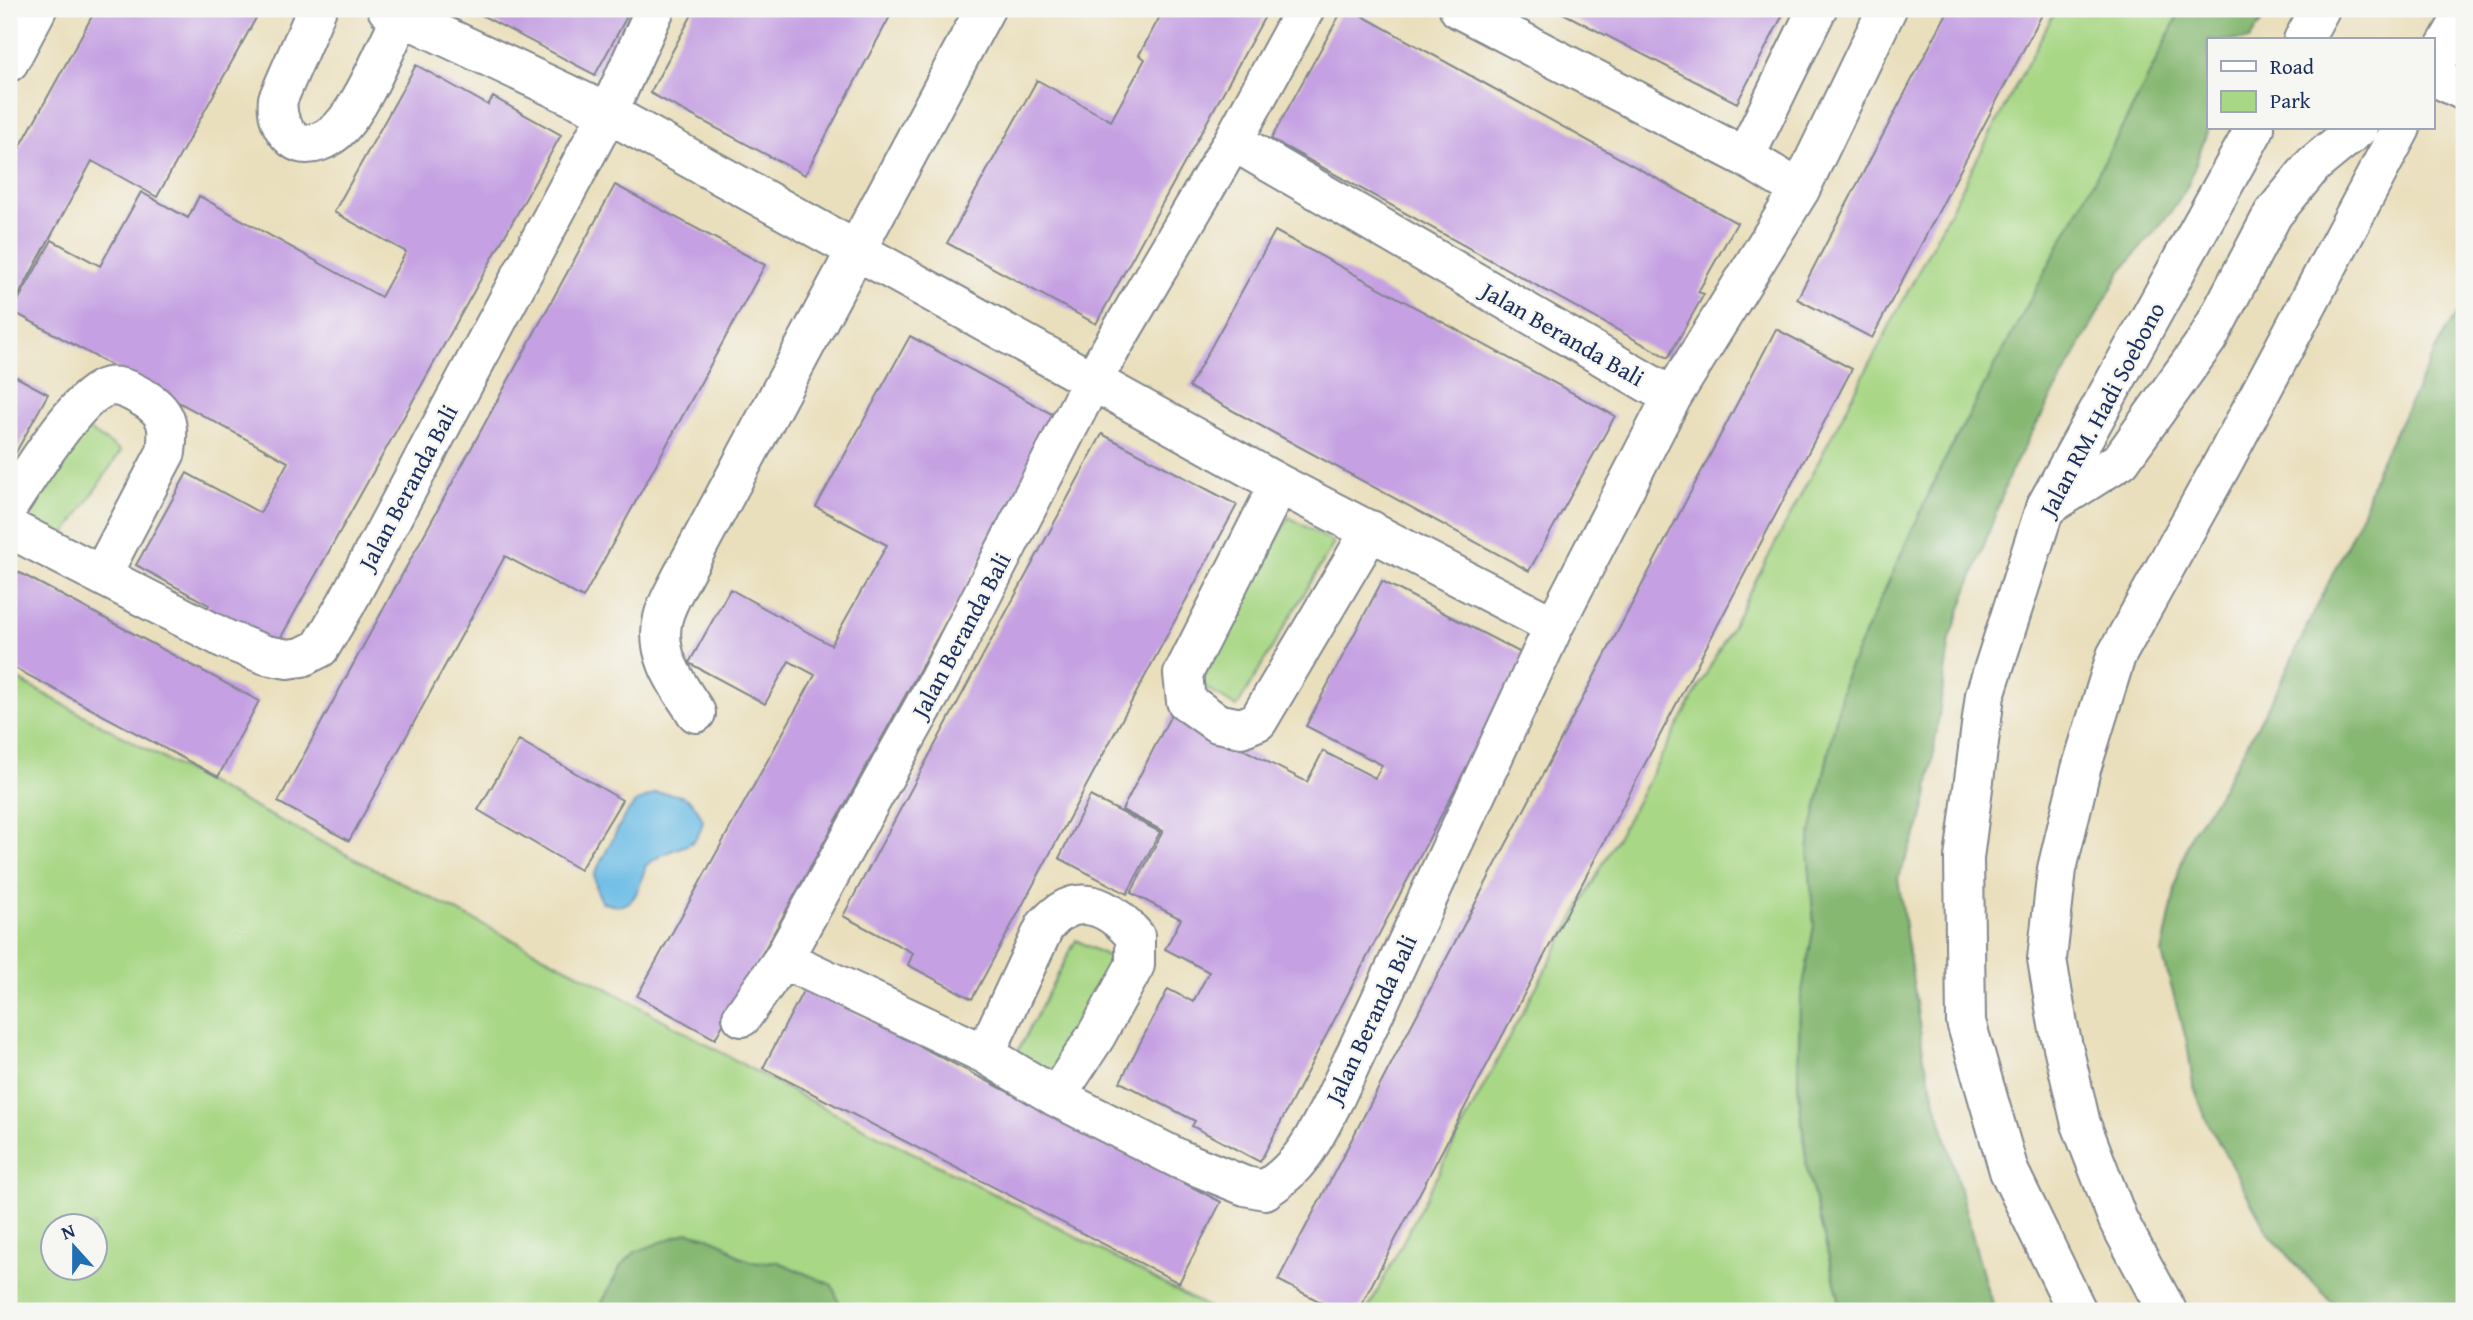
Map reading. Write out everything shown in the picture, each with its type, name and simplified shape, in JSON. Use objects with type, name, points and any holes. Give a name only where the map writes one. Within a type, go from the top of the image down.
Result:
[{"type":"street","points":[[9,62],[37,9]]},
{"type":"street","points":[[317,9],[278,99],[277,110],[281,122],[292,138],[302,144],[318,142],[342,126],[362,95],[394,12],[608,113],[1279,484],[1554,626]]},
{"type":"street","name":"Jalan Beranda Bali","points":[[9,528],[227,640],[266,655],[288,659],[302,657],[320,648],[608,113],[655,9]]},
{"type":"street","points":[[696,713],[669,671],[662,648],[663,618],[681,578],[985,9]]},
{"type":"street","name":"Jalan Beranda Bali","points":[[742,1017],[783,959],[939,679],[1092,381],[1233,141],[1305,9]]},
{"type":"street","points":[[1460,9],[1745,157],[1800,190]]},
{"type":"street","points":[[1745,157],[1817,9]]},
{"type":"street","points":[[1672,397],[1800,190],[1887,9]]},
{"type":"street","points":[[2304,38],[2320,9]]},
{"type":"street","points":[[2434,66],[2464,15]]},
{"type":"street","points":[[2434,76],[2464,91]]},
{"type":"street","name":"Jalan RM. Hadi Soebono","points":[[2077,1311],[2009,1171],[1966,1021],[1965,858],[1985,695],[2045,508],[2254,130]]},
{"type":"street","points":[[2045,508],[2121,460],[2208,338],[2273,214],[2313,165],[2356,130]]},
{"type":"street","points":[[2167,1311],[2118,1220],[2081,1124],[2058,1025],[2047,959],[2057,869],[2081,769],[2116,656],[2224,461],[2400,130]]},
{"type":"street","name":"Jalan Beranda Bali","points":[[783,959],[985,1054],[1056,1097],[1181,1160],[1245,1186],[1265,1190],[1286,1176],[1309,1149],[1554,626],[1672,397],[1233,141]]},
{"type":"street","points":[[9,505],[68,421],[95,391],[110,386],[130,391],[150,402],[163,415],[169,431],[166,452],[102,574]]},
{"type":"street","points":[[1279,484],[1183,674],[1186,701],[1217,723],[1241,728],[1258,721],[1371,530]]},
{"type":"street","points":[[985,1054],[1045,926],[1062,911],[1080,905],[1101,908],[1121,920],[1135,936],[1135,965],[1096,1036],[1056,1097]]},
{"type":"green space","points":[[2056,9],[2181,9],[2139,96],[1941,467],[1845,677],[1808,848],[1814,926],[1800,1003],[1798,1083],[1807,1168],[1842,1311],[1367,1311],[1514,1028],[1732,626]]},
{"type":"green space","points":[[2181,9],[2270,9],[2250,38],[2207,38],[2208,130],[2188,185],[2171,212],[2121,271],[2011,471],[1950,639],[1927,798],[1921,822],[1898,878],[1924,1058],[1988,1293],[1996,1311],[1842,1311],[1807,1168],[1798,1083],[1800,1003],[1814,926],[1808,848],[1845,677],[1941,467],[2139,96]]},
{"type":"green space","points":[[2464,304],[2464,1311],[2341,1311],[2267,1231],[2206,1119],[2193,1084],[2187,1042],[2162,954],[2179,870],[2192,832],[2217,797],[2276,692],[2364,509],[2376,470],[2446,330]]},
{"type":"green space","points":[[78,423],[121,451],[56,548],[14,520]]},
{"type":"green space","points":[[1289,517],[1334,543],[1237,707],[1200,684]]},
{"type":"green space","points":[[9,675],[242,801],[597,983],[785,1088],[1024,1209],[1214,1311],[837,1311],[840,1305],[776,1261],[757,1263],[739,1257],[725,1244],[621,1266],[598,1311],[9,1311]]},
{"type":"green space","points":[[1076,940],[1117,961],[1057,1075],[1016,1054]]},
{"type":"green space","points":[[688,1232],[725,1244],[739,1257],[757,1263],[776,1261],[832,1285],[840,1305],[837,1311],[598,1311],[621,1266],[635,1252]]},
{"type":"water","points":[[656,793],[679,795],[691,801],[703,821],[701,829],[695,840],[646,865],[637,891],[628,903],[613,905],[602,902],[594,875],[624,817],[635,803]]},
{"type":"building","points":[[96,9],[261,9],[157,197],[92,161],[9,313],[9,167]]},
{"type":"building","points":[[470,9],[631,9],[595,75]]},
{"type":"building","points":[[695,9],[894,9],[805,175],[650,93]]},
{"type":"building","points":[[1164,9],[1269,9],[1096,324],[947,243],[1037,80],[1111,121],[1145,59],[1139,55]]},
{"type":"building","points":[[1343,9],[1350,9],[1737,223],[1698,292],[1704,294],[1668,358],[1271,139]]},
{"type":"building","points":[[1555,9],[1786,9],[1737,103]]},
{"type":"building","points":[[1949,9],[2045,9],[1872,338],[1797,299]]},
{"type":"building","points":[[416,65],[488,105],[493,97],[561,135],[275,648],[205,610],[209,605],[136,565],[187,473],[260,513],[288,462],[12,311],[52,240],[100,266],[141,192],[188,218],[199,196],[381,297],[406,252],[334,212]]},
{"type":"building","points":[[615,185],[765,265],[583,598],[505,556],[349,841],[278,802]]},
{"type":"building","points":[[1275,231],[1615,416],[1529,571],[1189,387]]},
{"type":"building","points":[[1776,329],[1852,369],[1358,1311],[1338,1311],[1278,1280]]},
{"type":"building","points":[[910,336],[1059,418],[715,1039],[637,996],[815,675],[789,661],[765,704],[689,663],[730,589],[831,645],[887,545],[816,507]]},
{"type":"building","points":[[9,373],[48,394],[9,465]]},
{"type":"building","points":[[1102,434],[1237,505],[972,999],[908,965],[913,953],[843,916]]},
{"type":"building","points":[[9,567],[259,701],[218,777],[9,665]]},
{"type":"building","points":[[1382,581],[1525,655],[1260,1162],[1192,1126],[1195,1121],[1120,1082],[1168,989],[1193,1002],[1209,972],[1165,949],[1181,919],[1131,893],[1163,831],[1122,810],[1172,713],[1307,782],[1323,751],[1375,778],[1382,765],[1306,726]]},
{"type":"building","points":[[519,740],[622,800],[580,870],[478,810]]},
{"type":"building","points":[[1090,796],[1160,832],[1127,894],[1059,858]]},
{"type":"building","points":[[805,987],[1221,1202],[1179,1283],[763,1068]]}]
